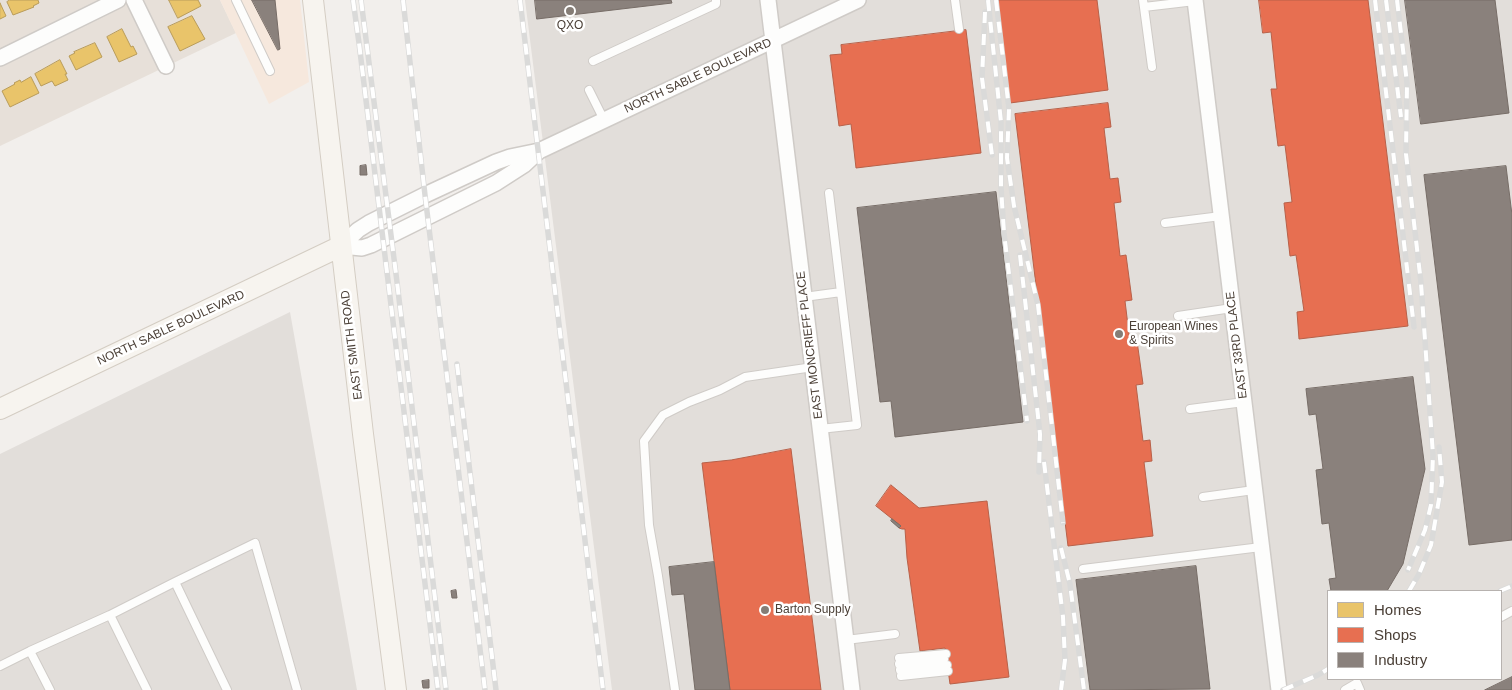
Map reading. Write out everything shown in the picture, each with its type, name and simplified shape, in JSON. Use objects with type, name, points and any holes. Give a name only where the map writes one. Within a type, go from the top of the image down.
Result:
[{"type":"street","points":[[0,58],[118,0]]},
{"type":"street","points":[[134,0],[166,66]]},
{"type":"street","name":"EAST SMITH ROAD","points":[[313,0],[363,434],[396,690]]},
{"type":"street","name":"EAST MONCRIEFF PLACE","points":[[768,0],[852,690]]},
{"type":"street","name":"NORTH SABLE BOULEVARD","points":[[0,409],[341,246],[368,223],[425,194],[496,162],[539,151],[858,0]]},
{"type":"street","name":"EAST 33RD PLACE","points":[[1195,1],[1279,690]]},
{"type":"street","name":"NORTH SABLE BOULEVARD","points":[[341,246],[362,248],[372,245],[496,183],[524,165],[539,151]]},
{"type":"lane","points":[[236,0],[270,71]]},
{"type":"lane","points":[[593,61],[716,4],[716,0]]},
{"type":"lane","points":[[955,0],[959,29]]},
{"type":"lane","points":[[1152,66],[1144,4],[1195,1]]},
{"type":"lane","points":[[589,90],[604,120]]},
{"type":"lane","points":[[820,429],[857,425],[829,193]]},
{"type":"lane","points":[[1165,222],[1221,216]]},
{"type":"lane","points":[[804,297],[841,292]]},
{"type":"lane","points":[[1178,316],[1232,308]]},
{"type":"lane","points":[[675,690],[649,525],[644,441],[663,414],[720,390],[745,377],[813,367]]},
{"type":"lane","points":[[1190,409],[1244,402]]},
{"type":"lane","points":[[1203,497],[1254,490]]},
{"type":"lane","points":[[0,666],[110,615],[255,543],[297,690]]},
{"type":"lane","points":[[1083,569],[1261,547]]},
{"type":"lane","points":[[174,582],[227,690]]},
{"type":"lane","points":[[110,615],[147,690]]},
{"type":"lane","points":[[846,640],[895,634]]},
{"type":"lane","points":[[30,651],[50,690]]},
{"type":"lane","points":[[900,667],[947,662],[900,667]]},
{"type":"lane","points":[[1345,690],[1357,683],[1360,690]]},
{"type":"shaded area","points":[[0,0],[220,0],[236,33],[0,146]]},
{"type":"shaded area","points":[[220,0],[300,0],[309,82],[269,104]]},
{"type":"shaded area","points":[[525,0],[1512,0],[1512,690],[612,690]]},
{"type":"shaded area","points":[[290,312],[357,690],[0,690],[0,454]]},
{"type":"building: Homes","points":[[10,0],[38,0],[39,3],[34,7],[13,15],[7,2]]},
{"type":"building: Homes","points":[[169,0],[198,0],[201,6],[178,18]]},
{"type":"building: Homes","points":[[0,3],[6,16],[0,19]]},
{"type":"building: Homes","points":[[192,16],[205,39],[180,51],[168,27]]},
{"type":"building: Homes","points":[[122,29],[131,47],[133,46],[137,54],[119,62],[107,37]]},
{"type":"building: Homes","points":[[95,43],[102,57],[76,70],[69,56]]},
{"type":"building: Homes","points":[[60,60],[68,80],[55,86],[52,81],[41,86],[35,74]]},
{"type":"building: Homes","points":[[31,77],[39,93],[10,107],[2,91],[20,80],[21,82]]},
{"type":"building: Shops","points":[[997,0],[1097,0],[1108,90],[1010,103]]},
{"type":"building: Shops","points":[[1259,0],[1368,0],[1408,326],[1299,339],[1297,312],[1304,311],[1296,255],[1290,256],[1284,203],[1292,202],[1285,145],[1278,146],[1271,89],[1277,89],[1271,32],[1263,33]]},
{"type":"building: Shops","points":[[966,30],[981,153],[856,168],[851,124],[839,126],[830,55],[842,54],[841,45]]},
{"type":"building: Shops","points":[[1108,103],[1111,127],[1104,128],[1110,179],[1118,178],[1121,202],[1114,203],[1120,256],[1126,255],[1132,300],[1125,301],[1130,342],[1137,341],[1143,384],[1136,385],[1143,441],[1150,440],[1152,461],[1144,462],[1153,536],[1068,546],[1015,114]]},
{"type":"building: Shops","name":"Barton Supply","points":[[791,449],[821,690],[730,690],[702,463],[731,460]]},
{"type":"building: Shops","points":[[891,485],[919,508],[987,501],[1009,677],[950,684],[945,648],[920,651],[907,558],[905,529],[899,528],[901,526],[876,506]]},
{"type":"building: Industry","points":[[252,0],[275,0],[280,49],[278,50]]},
{"type":"building: Industry","name":"QXO","points":[[535,0],[671,0],[672,3],[537,19]]},
{"type":"building: Industry","points":[[1405,0],[1495,0],[1509,113],[1421,124]]},
{"type":"building: Industry","points":[[366,165],[367,175],[360,175],[360,166]]},
{"type":"building: Industry","points":[[1506,166],[1512,215],[1512,540],[1469,545],[1424,175]]},
{"type":"building: Industry","points":[[996,192],[1023,422],[895,437],[891,401],[880,402],[857,208]]},
{"type":"building: Industry","points":[[1413,377],[1425,469],[1403,564],[1388,590],[1331,590],[1329,579],[1336,578],[1329,523],[1322,524],[1316,470],[1323,469],[1316,414],[1309,415],[1306,389]]},
{"type":"building: Industry","points":[[892,519],[901,526],[899,528],[891,521]]},
{"type":"building: Industry","points":[[714,562],[730,690],[695,690],[684,594],[672,595],[669,567]]},
{"type":"building: Industry","points":[[1196,566],[1210,689],[1090,690],[1076,580]]},
{"type":"building: Industry","points":[[456,590],[457,598],[452,598],[451,591]]},
{"type":"building: Industry","points":[[1512,677],[1512,690],[1485,690]]},
{"type":"building: Industry","points":[[429,680],[429,688],[423,688],[422,681]]},
{"type":"railway","points":[[353,0],[438,690]]},
{"type":"railway","points":[[361,0],[446,690]]},
{"type":"railway","points":[[403,0],[485,690]]},
{"type":"railway","points":[[520,0],[603,690]]},
{"type":"railway","points":[[988,0],[1001,122],[1001,187],[1004,233],[1027,421]]},
{"type":"railway","points":[[996,0],[1009,109],[1007,158],[1014,206],[1038,305],[1063,523]]},
{"type":"railway","points":[[1375,0],[1414,327]]},
{"type":"railway","points":[[1386,0],[1401,117]]},
{"type":"railway","points":[[1397,0],[1407,83],[1406,154],[1421,283],[1433,455],[1431,505],[1425,530],[1408,570]]},
{"type":"railway","points":[[985,12],[982,78],[992,155]]},
{"type":"railway","points":[[1020,255],[1040,434],[1039,472]]},
{"type":"railway","points":[[457,364],[496,690]]},
{"type":"railway","points":[[1410,590],[1419,574],[1431,545],[1442,482],[1439,447]]},
{"type":"railway","points":[[1044,462],[1063,617],[1065,660],[1061,690]]},
{"type":"railway","points":[[1061,548],[1070,584],[1084,690]]},
{"type":"railway","points":[[1502,590],[1512,586]]},
{"type":"railway","points":[[1283,690],[1327,670]]},
{"type":"place","name":"QXO","points":[[570,11]]},
{"type":"place","name":"European Wines & Spirits","points":[[1119,334]]},
{"type":"place","name":"Barton Supply","points":[[765,610]]}]
